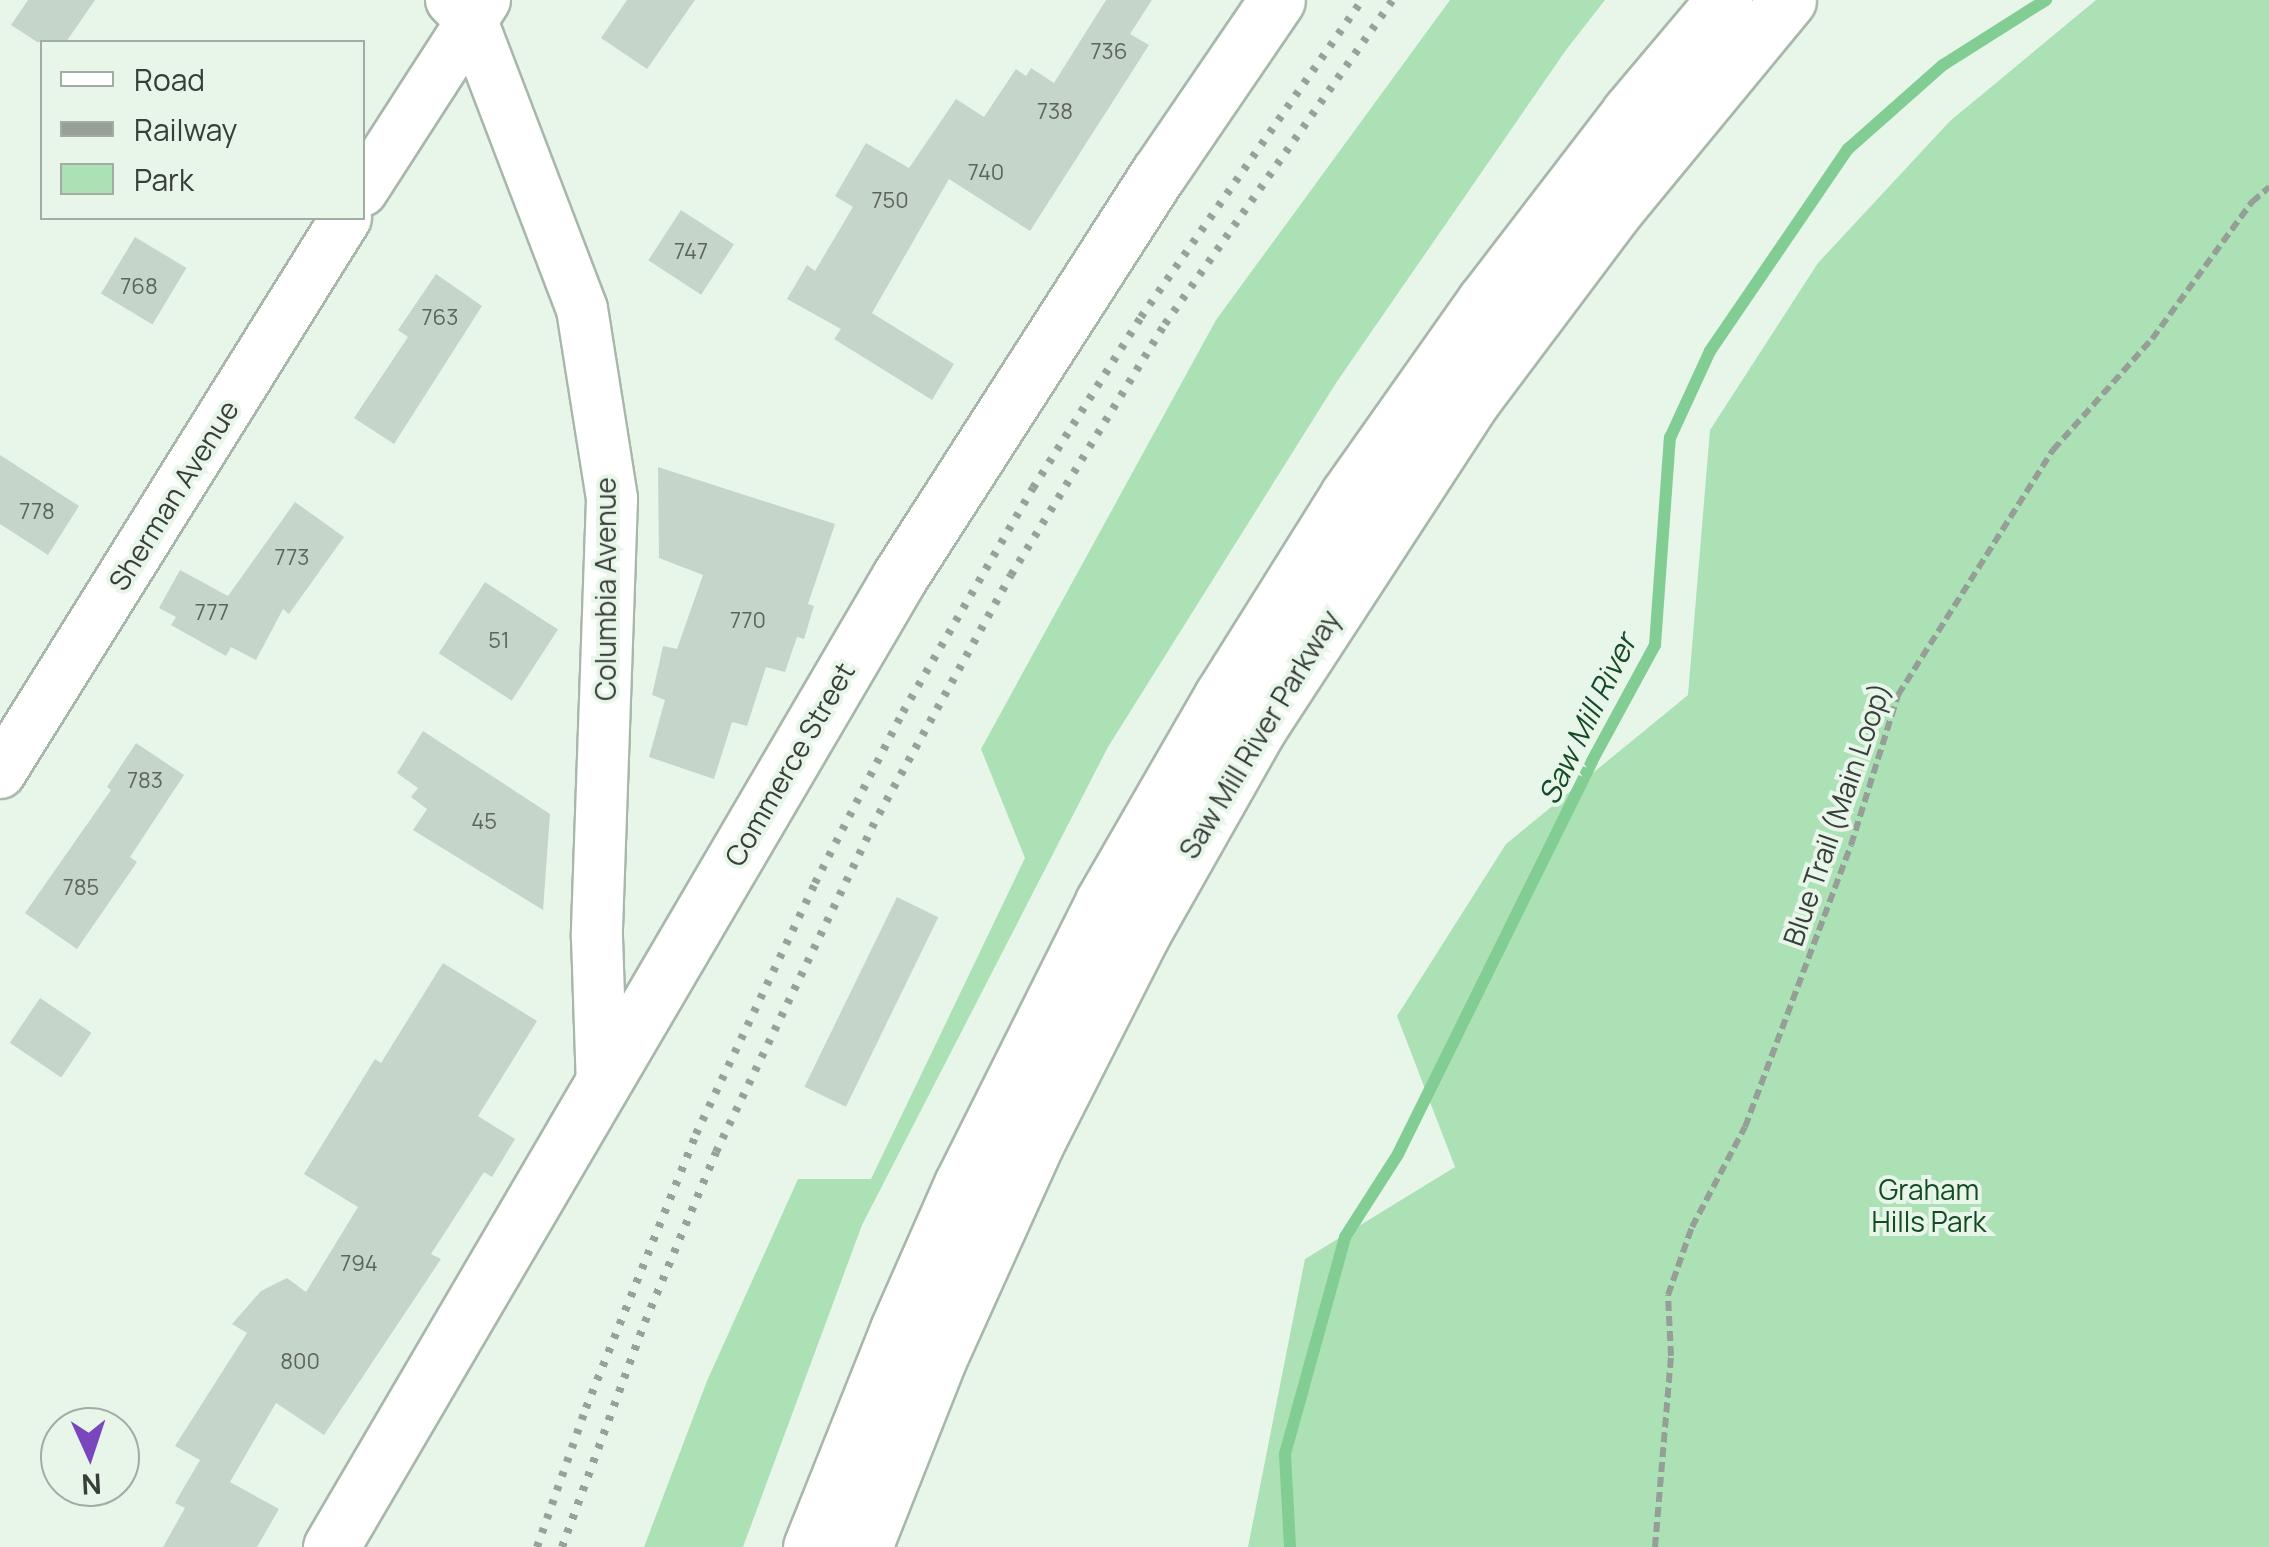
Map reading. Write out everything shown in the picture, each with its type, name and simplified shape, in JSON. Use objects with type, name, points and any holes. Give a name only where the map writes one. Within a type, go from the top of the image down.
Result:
[{"type":"main road","name":"Commerce Street","points":[[330,1547],[900,576],[1096,269],[1276,0]]},
{"type":"main road","name":"Saw Mill River Parkway","points":[[811,1547],[886,1358],[962,1184],[1103,902],[1222,696],[1348,495],[1473,317],[1599,151],[1724,0]]},
{"type":"main road","name":"Saw Mill River Parkway","points":[[864,1547],[938,1360],[1036,1143],[1142,934],[1258,729],[1474,398],[1627,194],[1788,0]]},
{"type":"street","name":"Columbia Avenue","points":[[469,7],[582,309],[612,499],[597,936],[602,1088]]},
{"type":"street","points":[[365,186],[469,7]]},
{"type":"street","name":"Sherman Avenue","points":[[0,773],[345,220]]},
{"type":"path","name":"Blue Trail (Main Loop)","points":[[1655,1547],[1671,1356],[1668,1295],[1692,1227],[1745,1127],[1759,1091],[1852,845],[1898,695],[2054,450],[2152,340],[2252,202],[2269,187]]},
{"type":"green space","points":[[1450,0],[1605,0],[1566,50],[1336,383],[1108,747],[862,1225],[743,1547],[644,1547],[707,1381],[798,1179],[871,1179],[1025,858],[981,749],[1216,320]]},
{"type":"green space","name":"Graham Hills Park","points":[[2096,0],[2269,0],[2269,1547],[1248,1547],[1305,1259],[1455,1167],[1397,1016],[1506,844],[1688,695],[1710,430],[1818,263],[1950,121]]},
{"type":"building","points":[[28,0],[95,0],[67,40],[37,42],[11,25]]},
{"type":"building","points":[[627,0],[695,0],[647,69],[601,38]]},
{"type":"building","points":[[1106,0],[1152,0],[1130,34],[1149,45],[1030,231],[949,179],[872,313],[954,364],[932,400],[834,339],[841,329],[787,299],[807,265],[815,271],[853,207],[835,196],[866,143],[909,168],[956,99],[984,117],[1016,69],[1026,76],[1031,68],[1054,83]]},
{"type":"building","points":[[681,210],[734,244],[701,295],[648,260]]},
{"type":"building","points":[[135,237],[186,268],[152,324],[101,294]]},
{"type":"building","points":[[436,274],[482,306],[394,444],[354,418],[408,337],[398,330]]},
{"type":"building","points":[[0,455],[79,506],[48,555],[0,524]]},
{"type":"building","points":[[658,467],[835,524],[808,604],[814,606],[804,639],[797,637],[785,672],[766,667],[747,726],[732,722],[714,779],[649,757],[665,700],[652,695],[663,646],[677,649],[703,575],[659,558]]},
{"type":"building","points":[[295,502],[344,537],[289,614],[283,609],[256,660],[231,647],[226,656],[171,625],[176,617],[159,608],[180,570],[228,596]]},
{"type":"building","points":[[485,582],[558,629],[512,701],[439,653]]},
{"type":"building","points":[[423,731],[550,814],[543,910],[413,830],[427,809],[411,797],[418,788],[397,773]]},
{"type":"building","points":[[136,743],[184,775],[130,857],[137,862],[77,949],[25,913],[111,790],[107,787]]},
{"type":"building","points":[[897,897],[938,917],[846,1107],[805,1087]]},
{"type":"building","points":[[443,963],[537,1021],[478,1116],[515,1139],[492,1177],[484,1172],[431,1254],[441,1259],[324,1435],[276,1403],[230,1482],[279,1509],[257,1547],[163,1547],[185,1508],[175,1503],[200,1460],[175,1446],[247,1333],[232,1324],[261,1291],[287,1278],[306,1292],[358,1207],[304,1174],[375,1059],[381,1063]]},
{"type":"building","points":[[40,998],[91,1033],[61,1077],[10,1043]]},
{"type":"waterway","name":"Saw Mill River","points":[[1290,1547],[1285,1454],[1345,1237],[1398,1154],[1592,761],[1655,645],[1670,438],[1710,351],[1848,149],[1943,65],[2046,0]]},
{"type":"railway","points":[[537,1547],[586,1408],[696,1134],[815,883],[903,712],[1033,488],[1141,317],[1362,0]]},
{"type":"railway","points":[[562,1547],[645,1322],[716,1152],[879,814],[1011,575],[1165,324],[1393,0]]}]
